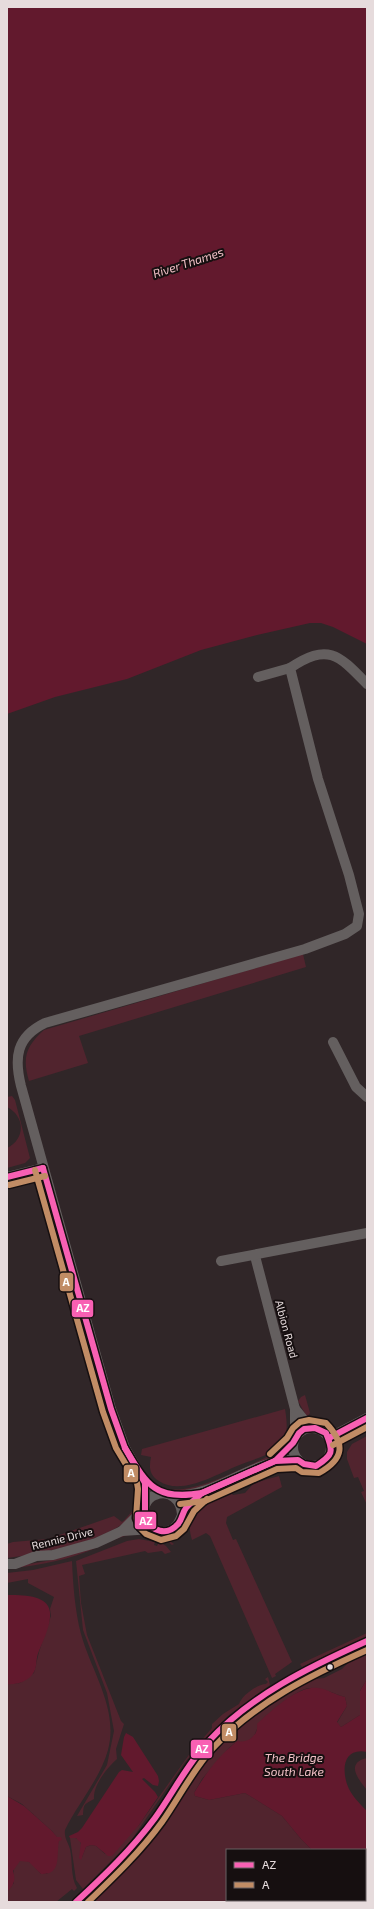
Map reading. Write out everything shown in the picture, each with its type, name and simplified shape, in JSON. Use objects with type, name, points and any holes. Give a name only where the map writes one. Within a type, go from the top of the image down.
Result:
[{"type":"street","points":[[258,677],[290,668],[307,656],[323,653],[336,656],[367,684]]},
{"type":"street","points":[[152,1529],[145,1520],[145,1483],[125,1448],[111,1409],[16,1067],[20,1046],[36,1027],[67,1015],[305,949],[345,934],[357,926],[359,914],[349,875],[318,779],[290,668]]},
{"type":"street","points":[[332,1042],[356,1086],[367,1098]]},
{"type":"street","points":[[7,1177],[43,1168]]},
{"type":"street","points":[[221,1261],[255,1256],[367,1233]]},
{"type":"street","name":"Albion Road","points":[[255,1256],[295,1408],[294,1441]]},
{"type":"street","name":"Albion Road","points":[[295,1408],[304,1420],[315,1428]]},
{"type":"street","points":[[315,1428],[321,1429],[329,1438],[367,1418]]},
{"type":"street","name":"Rennie Drive","points":[[275,1461],[304,1429],[315,1428]]},
{"type":"street","name":"Rennie Drive","points":[[7,1564],[14,1564],[36,1556],[53,1555],[96,1543],[122,1531],[152,1529],[163,1532],[173,1529],[181,1520],[182,1514],[190,1502],[202,1493],[275,1461],[298,1460],[310,1466],[322,1463],[328,1458],[331,1452],[332,1445],[329,1438]]},
{"type":"street","points":[[294,1441],[293,1450],[298,1460]]},
{"type":"street","points":[[143,1478],[162,1493]]},
{"type":"street","name":"Rennie Drive","points":[[122,1531],[153,1496],[162,1493],[173,1496],[202,1493]]},
{"type":"street","points":[[173,1496],[180,1504],[182,1514]]},
{"type":"shaded area","points":[[303,954],[306,967],[79,1036],[88,1063],[29,1081],[26,1066],[27,1053],[33,1041],[44,1030]]},
{"type":"shaded area","points":[[12,1096],[15,1100],[30,1158],[25,1163],[7,1168],[7,1148],[18,1139],[21,1128],[17,1116],[7,1107],[7,1097]]},
{"type":"shaded area","points":[[305,1395],[310,1413],[307,1417],[298,1401]]},
{"type":"shaded area","points":[[285,1409],[287,1423],[285,1437],[276,1449],[266,1455],[208,1479],[188,1485],[168,1485],[159,1481],[153,1476],[150,1470],[151,1457],[141,1455],[142,1449]]},
{"type":"shaded area","points":[[290,1431],[291,1435],[289,1441],[276,1455],[221,1480],[205,1485],[177,1491],[167,1489],[179,1489],[207,1483],[276,1453],[285,1445]]},
{"type":"shaded area","points":[[367,1436],[367,1505],[361,1492],[364,1491],[358,1477],[354,1478],[347,1459],[347,1452],[352,1444]]},
{"type":"shaded area","points":[[279,1476],[282,1487],[227,1517],[226,1523],[233,1540],[236,1539],[292,1662],[275,1674],[276,1676],[272,1678],[210,1536],[206,1533],[192,1540],[190,1520],[199,1508],[213,1499],[230,1492],[233,1495],[245,1493],[254,1483]]},
{"type":"shaded area","points":[[139,1505],[131,1517],[118,1527],[101,1536],[81,1543],[40,1553],[7,1558],[7,1544],[13,1542],[48,1539],[114,1516],[122,1522]]},
{"type":"shaded area","points":[[140,1532],[162,1536],[174,1544],[172,1545],[163,1539],[152,1535],[134,1534],[117,1538],[89,1551],[64,1559],[7,1569],[7,1567],[61,1557],[121,1536]]},
{"type":"shaded area","points":[[139,1539],[155,1542],[154,1545],[157,1546],[159,1542],[166,1546],[171,1552],[165,1554],[162,1551],[148,1553],[145,1551],[82,1565],[85,1574],[79,1576],[81,1603],[87,1635],[121,1721],[124,1724],[116,1749],[117,1759],[101,1777],[94,1794],[94,1799],[85,1805],[83,1815],[77,1816],[107,1765],[114,1731],[107,1693],[83,1630],[76,1561],[127,1541]]},
{"type":"shaded area","points":[[72,1561],[77,1616],[81,1634],[102,1690],[110,1720],[108,1750],[100,1771],[65,1830],[71,1854],[73,1879],[77,1888],[74,1891],[72,1889],[56,1902],[7,1902],[7,1892],[14,1883],[14,1868],[18,1862],[25,1860],[31,1863],[41,1874],[47,1874],[57,1860],[56,1852],[59,1840],[52,1831],[22,1804],[7,1796],[7,1684],[20,1683],[34,1673],[39,1652],[51,1616],[50,1609],[54,1597],[28,1583],[28,1579],[7,1583],[7,1573],[33,1570]]},
{"type":"shaded area","points":[[367,1633],[367,1636],[302,1667],[300,1664]]},
{"type":"shaded area","points":[[367,1652],[367,1679],[360,1691],[360,1715],[341,1727],[337,1723],[347,1706],[345,1697],[318,1688],[309,1688],[297,1693],[281,1704],[261,1722],[254,1736],[244,1742],[235,1743],[230,1747],[202,1779],[194,1793],[195,1796],[209,1800],[245,1793],[282,1816],[311,1849],[226,1849],[226,1901],[294,1901],[293,1902],[95,1902],[100,1894],[131,1863],[153,1836],[196,1773],[214,1751],[249,1718],[303,1683],[309,1680],[324,1678],[342,1669],[352,1659]]},
{"type":"shaded area","points":[[268,1677],[270,1685],[229,1715],[208,1736],[185,1762],[130,1842],[83,1889],[76,1880],[70,1838],[77,1839],[81,1842],[80,1855],[82,1857],[86,1847],[91,1845],[96,1846],[105,1854],[139,1825],[191,1752],[212,1728],[212,1724],[223,1714],[239,1704],[243,1697],[251,1691],[263,1684],[266,1684],[268,1682],[265,1679]]},
{"type":"shaded area","points":[[275,1692],[276,1694],[242,1719],[211,1749],[188,1778],[147,1838],[107,1882],[89,1898],[88,1896],[106,1880],[139,1844],[209,1747],[240,1717]]},
{"type":"shaded area","points":[[367,1758],[367,1790],[357,1776],[355,1767],[360,1760]]},
{"type":"water","name":"River Thames","points":[[7,7],[367,7],[367,644],[333,627],[321,623],[310,623],[201,650],[127,679],[55,697],[7,714]]},
{"type":"water","points":[[7,1595],[24,1595],[36,1598],[44,1602],[49,1608],[50,1615],[49,1625],[38,1654],[34,1672],[27,1680],[14,1684],[7,1684]]},
{"type":"water","name":"The Bridge South Lake","points":[[367,1679],[367,1752],[359,1751],[348,1757],[345,1775],[349,1789],[367,1811],[367,1902],[293,1902],[366,1901],[366,1849],[311,1849],[282,1816],[245,1793],[209,1800],[195,1796],[194,1793],[217,1760],[238,1741],[241,1742],[252,1738],[256,1732],[257,1724],[285,1700],[310,1688],[318,1688],[345,1697],[347,1706],[337,1722],[341,1727],[360,1715],[360,1691]]},
{"type":"water","points":[[126,1733],[133,1737],[158,1776],[158,1786],[153,1785],[144,1778],[142,1779],[158,1797],[139,1825],[112,1856],[108,1856],[96,1846],[91,1845],[86,1847],[81,1860],[79,1858],[81,1843],[76,1838],[70,1838],[69,1836],[78,1832],[82,1828],[119,1772],[122,1770],[133,1772],[121,1755]]},
{"type":"water","points":[[7,1796],[24,1806],[57,1837],[61,1837],[62,1840],[59,1841],[57,1864],[52,1871],[41,1874],[29,1862],[20,1861],[13,1871],[14,1882],[7,1892]]},
{"type":"transit line","name":"AZ","points":[[43,1168],[111,1409],[125,1448]]},
{"type":"transit line","name":"AZ","points":[[7,1177],[43,1168]]},
{"type":"transit line","name":"A","points":[[35,1170],[103,1412],[116,1448],[137,1483],[136,1518],[140,1528],[146,1534],[161,1540],[176,1536],[184,1529],[194,1511],[207,1499]]},
{"type":"transit line","name":"A","points":[[9,1185],[45,1176]]},
{"type":"transit line","name":"AZ","points":[[329,1438],[367,1418]]},
{"type":"transit line","name":"A","points":[[180,1504],[205,1501],[277,1469],[296,1468],[302,1472],[319,1473],[327,1468],[337,1457],[339,1444],[337,1438],[326,1423],[309,1420],[300,1422],[293,1428],[287,1438],[270,1454]]},
{"type":"transit line","name":"A","points":[[333,1445],[367,1427]]},
{"type":"transit line","name":"AZ","points":[[315,1428],[326,1433],[329,1439],[331,1449],[329,1456],[326,1459],[316,1466],[304,1464],[298,1460],[275,1461],[293,1443],[299,1433],[304,1429],[315,1428]]},
{"type":"transit line","name":"AZ","points":[[125,1448],[140,1472],[154,1487],[173,1495],[202,1493]]},
{"type":"transit line","name":"AZ","points":[[125,1448],[145,1483],[145,1520],[152,1527],[160,1531],[173,1528],[179,1523],[189,1504],[202,1493]]},
{"type":"transit line","name":"AZ","points":[[202,1493],[275,1461]]},
{"type":"transit line","name":"AZ","points":[[202,1493],[275,1461]]},
{"type":"transit line","name":"AZ","points":[[76,1902],[137,1841],[162,1809],[199,1752],[224,1726],[242,1710],[262,1696],[302,1672],[367,1641]]},
{"type":"transit line","name":"A","points":[[88,1902],[145,1843],[162,1822],[198,1766],[228,1733],[265,1704],[304,1680],[367,1650]]}]
